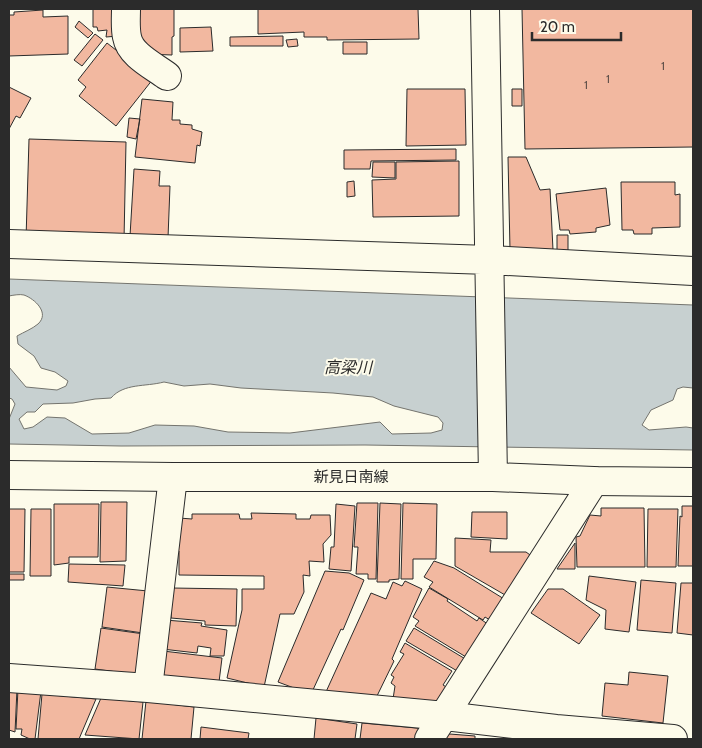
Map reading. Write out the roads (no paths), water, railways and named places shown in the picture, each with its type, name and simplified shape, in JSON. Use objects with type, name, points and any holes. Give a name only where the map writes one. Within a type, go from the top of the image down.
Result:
[{"type":"street","points":[[126,9],[127,39],[131,47],[167,76]]},
{"type":"street","points":[[485,9],[493,477]]},
{"type":"street","points":[[9,244],[489,260],[693,271]]},
{"type":"street","name":"新見日南線","points":[[9,475],[493,477],[693,482]]},
{"type":"street","points":[[148,688],[173,477]]},
{"type":"street","points":[[429,739],[594,481]]},
{"type":"street","points":[[9,678],[148,688],[673,739]]},
{"type":"water","name":"高梁川","points":[[9,279],[693,305],[693,388],[683,387],[677,389],[673,400],[651,410],[642,425],[649,430],[693,428],[693,450],[365,445],[121,446],[9,444],[9,419],[15,404],[9,398],[9,367],[26,387],[57,390],[66,386],[68,381],[55,372],[41,368],[34,356],[18,344],[17,336],[38,324],[41,320],[42,311],[36,303],[24,295],[9,296]],"holes":[[[164,382],[184,386],[210,384],[241,388],[373,397],[394,406],[438,417],[443,423],[442,430],[431,433],[392,434],[380,422],[290,433],[228,432],[194,426],[155,425],[129,433],[92,434],[65,418],[47,417],[33,427],[24,429],[19,419],[27,412],[35,412],[43,404],[73,403],[111,398],[116,393],[128,388]]]}]
